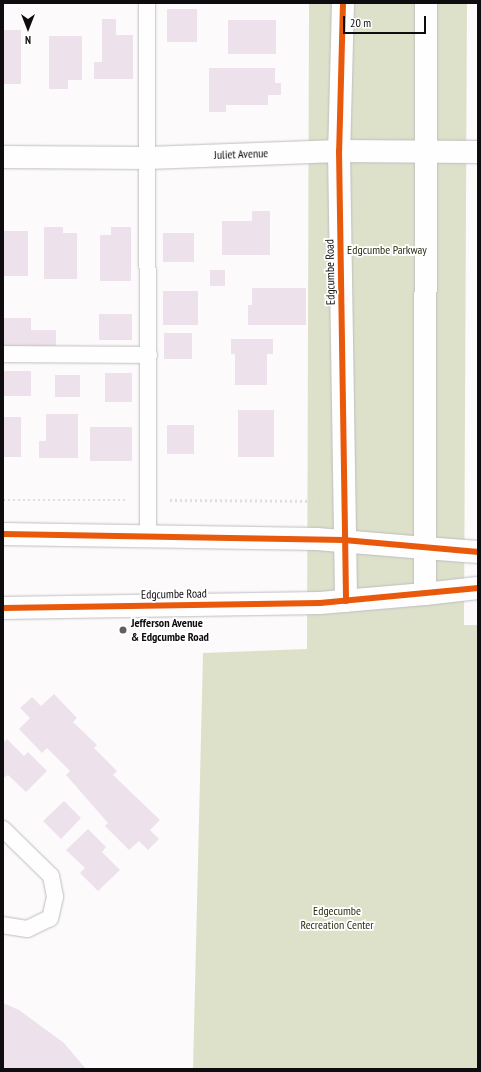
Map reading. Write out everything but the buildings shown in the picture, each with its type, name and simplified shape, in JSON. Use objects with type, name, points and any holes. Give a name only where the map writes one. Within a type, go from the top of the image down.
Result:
[{"type":"street","name":"Edgcumbe Road","points":[[343,3],[339,151],[346,601]]},
{"type":"street","points":[[425,594],[427,152],[426,3]]},
{"type":"street","name":"Juliet Avenue","points":[[3,157],[148,158],[339,151],[478,152]]},
{"type":"street","points":[[3,534],[148,535],[344,540],[478,552]]},
{"type":"street","name":"Edgcumbe Road","points":[[3,608],[346,601],[478,588]]},
{"type":"lane","points":[[147,3],[149,355],[148,535]]},
{"type":"lane","points":[[3,354],[149,355]]},
{"type":"lane","points":[[3,830],[51,876],[54,897],[50,918],[27,929],[3,926]]},
{"type":"green space","points":[[309,3],[467,3],[464,625],[478,625],[478,1069],[193,1069],[203,653],[307,649]]},
{"type":"cycle path","points":[[343,3],[339,151],[346,601]]},
{"type":"cycle path","points":[[3,534],[344,540],[478,552]]},
{"type":"cycle path","points":[[3,608],[320,603],[478,588]]},
{"type":"place","name":"Jefferson Avenue & Edgcumbe Road","points":[[123,630]]},
{"type":"park label","name":"Edgcumbe Parkway","points":[[387,250]]},
{"type":"park label","name":"Edgecumbe Recreation Center","points":[[337,918]]}]
